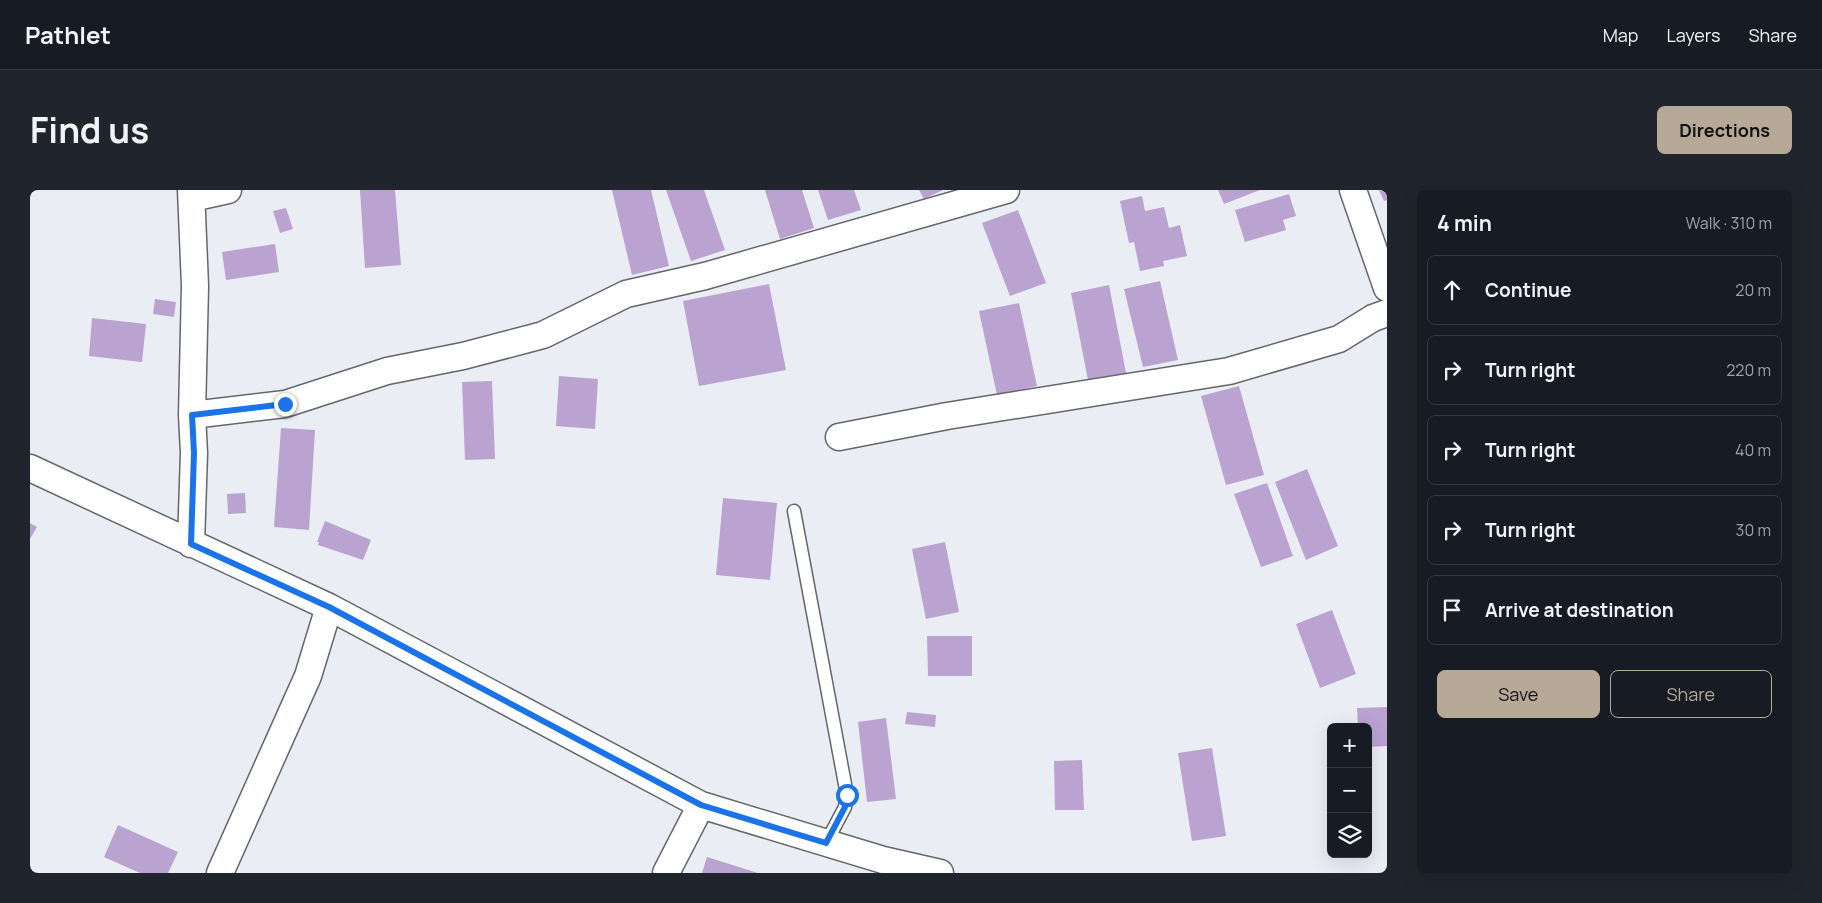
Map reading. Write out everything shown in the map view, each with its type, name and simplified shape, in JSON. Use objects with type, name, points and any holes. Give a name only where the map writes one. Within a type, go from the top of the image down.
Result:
[{"type":"street","points":[[192,190],[201,196],[228,190]]},
{"type":"street","points":[[191,544],[194,453],[192,415],[195,286],[192,190]]},
{"type":"street","points":[[192,415],[285,404],[387,371],[463,356],[543,335],[626,294],[704,276],[1006,190]]},
{"type":"street","points":[[1353,190],[1387,288]]},
{"type":"street","points":[[839,437],[947,416],[1229,371],[1339,339],[1373,318],[1387,312]]},
{"type":"street","points":[[30,468],[329,607],[701,805],[883,860],[940,873]]},
{"type":"street","points":[[220,873],[308,676],[329,607]]},
{"type":"street","points":[[666,873],[701,805]]},
{"type":"lane","points":[[794,511],[847,795],[845,807],[826,843]]},
{"type":"building","points":[[360,190],[395,190],[401,265],[365,268]]},
{"type":"building","points":[[612,190],[651,190],[669,266],[632,275]]},
{"type":"building","points":[[666,190],[704,190],[725,250],[691,261]]},
{"type":"building","points":[[765,190],[802,190],[814,228],[780,239]]},
{"type":"building","points":[[818,190],[854,190],[861,210],[828,220]]},
{"type":"building","points":[[919,190],[943,190],[924,199]]},
{"type":"building","points":[[1218,190],[1260,190],[1224,204]]},
{"type":"building","points":[[1379,190],[1387,190],[1387,200],[1384,201]]},
{"type":"building","points":[[1289,194],[1296,216],[1283,220],[1286,230],[1245,242],[1235,210]]},
{"type":"building","points":[[1142,196],[1145,211],[1164,207],[1169,228],[1180,225],[1187,256],[1163,261],[1164,266],[1140,271],[1134,242],[1129,243],[1120,201]]},
{"type":"building","points":[[286,208],[293,229],[280,233],[273,211]]},
{"type":"building","points":[[1018,210],[1046,283],[1010,296],[982,223]]},
{"type":"building","points":[[275,244],[279,272],[226,280],[222,252]]},
{"type":"building","points":[[1160,281],[1178,360],[1143,367],[1124,289]]},
{"type":"building","points":[[769,284],[786,370],[699,386],[683,301]]},
{"type":"building","points":[[1109,285],[1126,373],[1088,380],[1071,293]]},
{"type":"building","points":[[155,299],[176,302],[174,317],[153,314]]},
{"type":"building","points":[[1019,303],[1037,386],[997,395],[979,311]]},
{"type":"building","points":[[92,318],[146,324],[142,362],[89,356]]},
{"type":"building","points":[[559,376],[598,379],[595,429],[556,426]]},
{"type":"building","points":[[492,381],[495,459],[465,460],[462,382]]},
{"type":"building","points":[[1239,386],[1264,475],[1226,485],[1201,396]]},
{"type":"building","points":[[281,428],[315,430],[309,530],[274,527]]},
{"type":"building","points":[[1307,469],[1338,546],[1306,560],[1275,482]]},
{"type":"building","points":[[1267,483],[1293,556],[1261,567],[1234,494]]},
{"type":"building","points":[[245,493],[246,513],[228,514],[227,494]]},
{"type":"building","points":[[723,498],[777,503],[770,580],[716,575]]},
{"type":"building","points":[[325,521],[371,540],[363,560],[318,545],[319,542],[317,542]]},
{"type":"building","points":[[30,523],[37,527],[30,539]]},
{"type":"building","points":[[945,542],[959,612],[926,619],[912,549]]},
{"type":"building","points":[[1332,610],[1356,674],[1320,688],[1296,624]]},
{"type":"building","points":[[927,636],[972,636],[972,676],[928,676]]},
{"type":"building","points":[[1387,707],[1387,746],[1372,747],[1372,723],[1358,723],[1357,708]]},
{"type":"building","points":[[907,712],[936,715],[935,727],[905,724]]},
{"type":"building","points":[[886,718],[896,799],[867,802],[858,722]]},
{"type":"building","points":[[1212,748],[1226,836],[1192,841],[1178,753]]},
{"type":"building","points":[[1082,760],[1084,810],[1055,810],[1054,761]]},
{"type":"building","points":[[118,825],[178,852],[168,873],[140,873],[104,857]]},
{"type":"building","points":[[707,857],[758,873],[702,873]]},
{"type":"route","points":[[285,404],[192,415],[194,453],[191,544],[329,607],[701,805],[826,843],[845,807],[847,795]]}]
